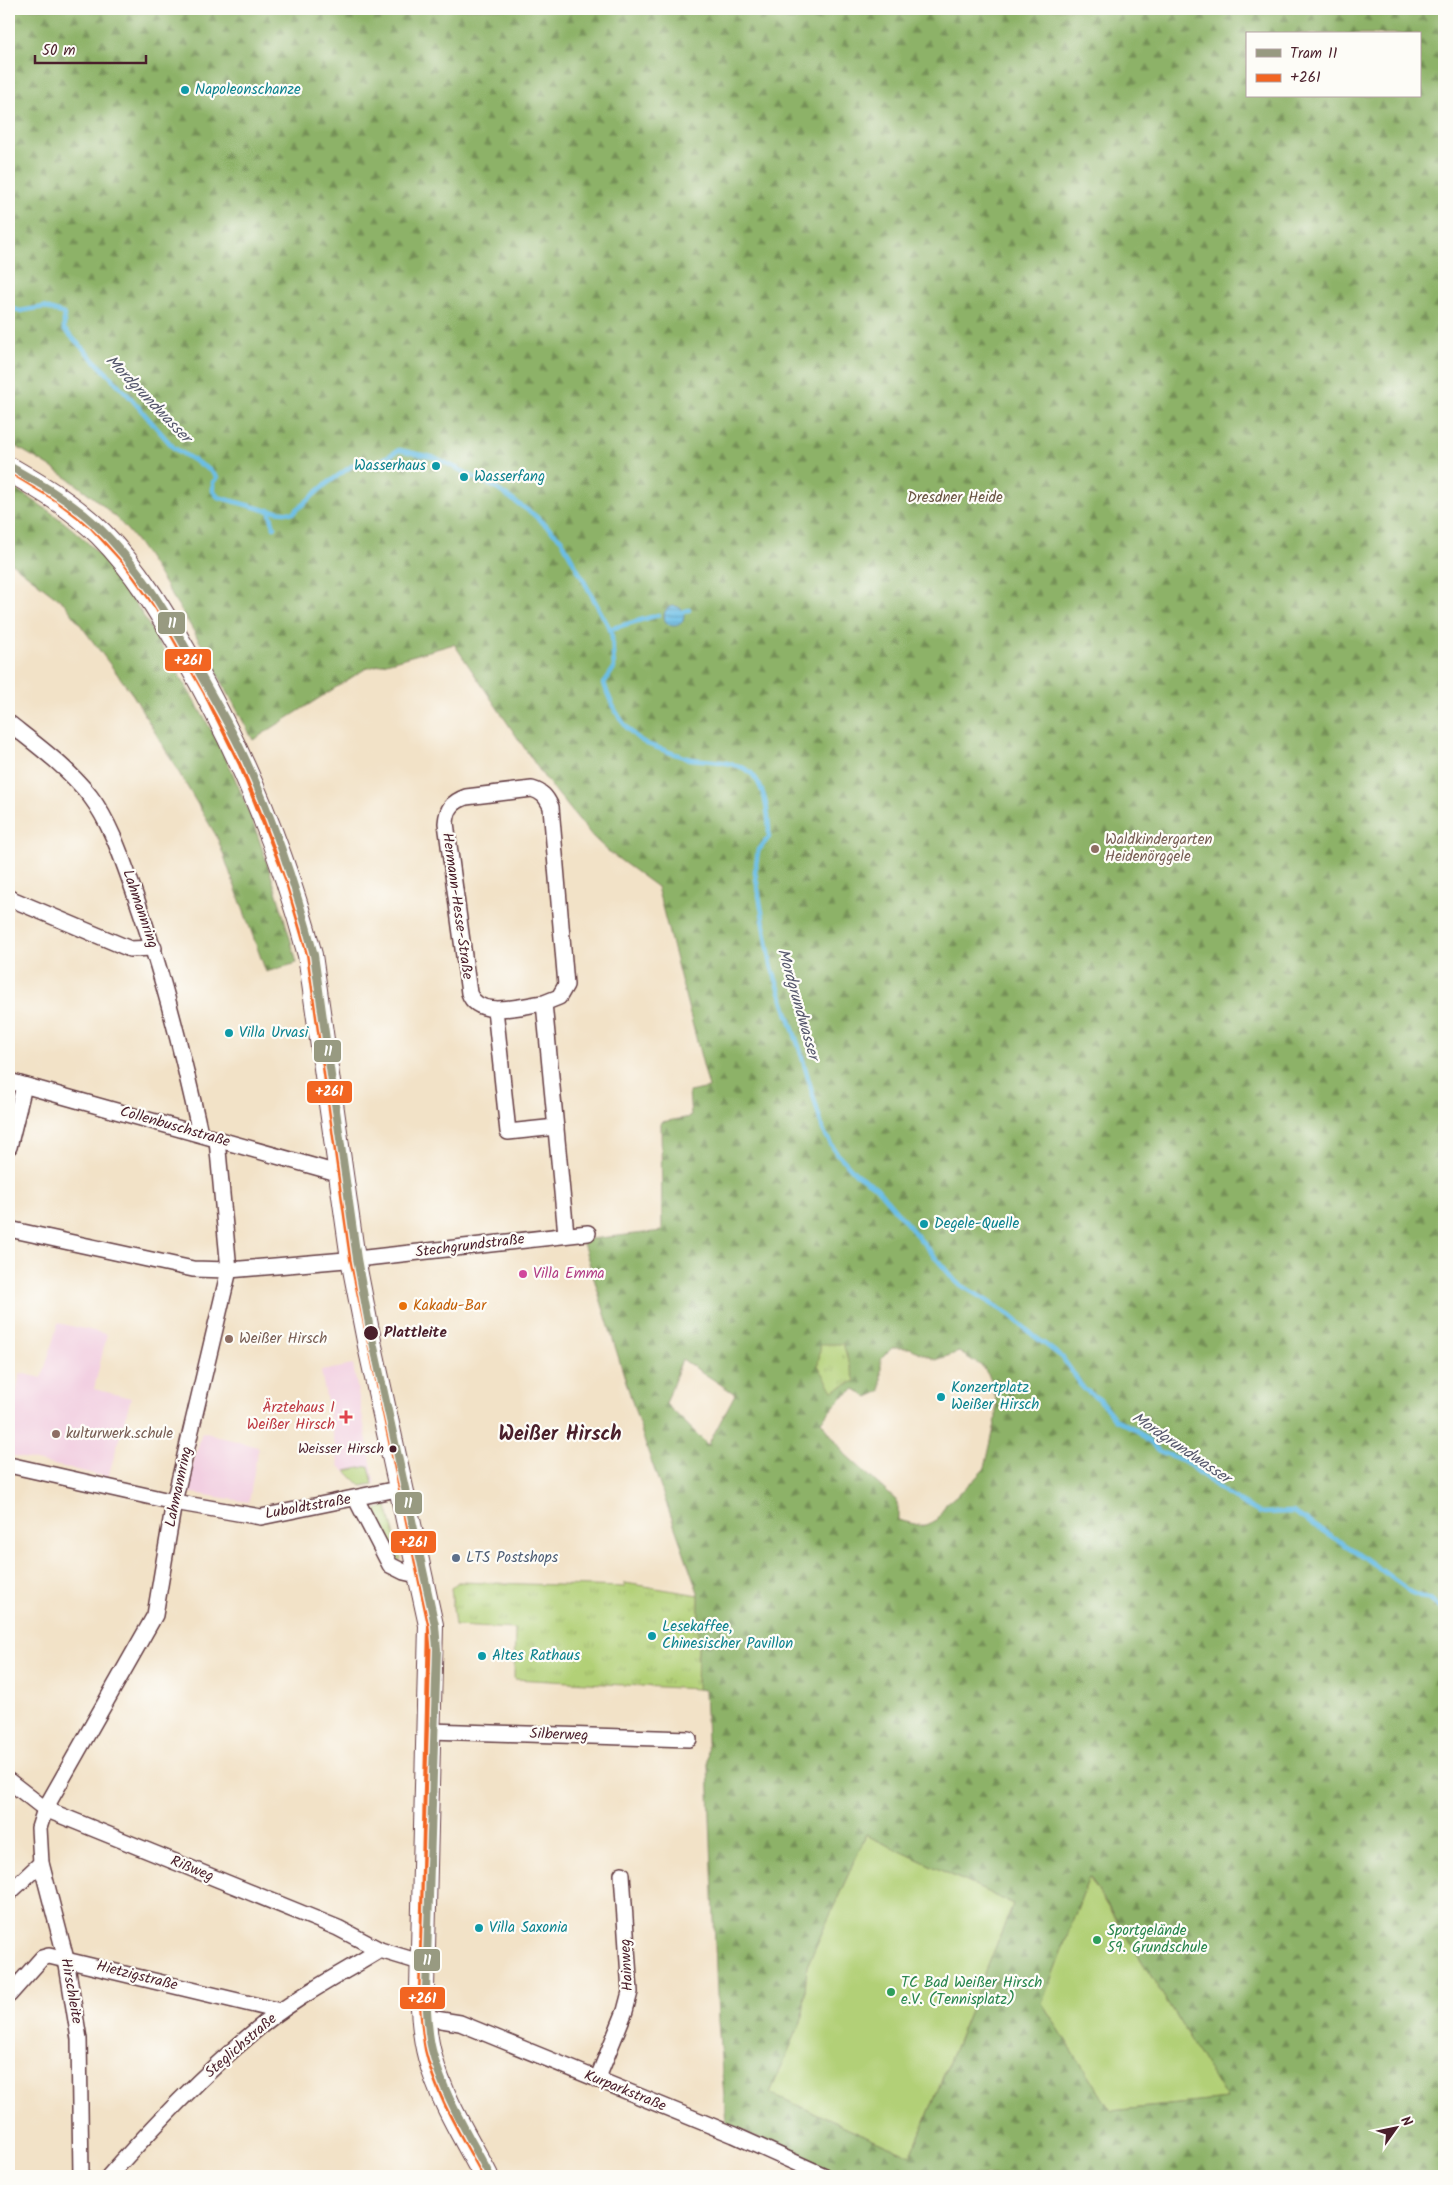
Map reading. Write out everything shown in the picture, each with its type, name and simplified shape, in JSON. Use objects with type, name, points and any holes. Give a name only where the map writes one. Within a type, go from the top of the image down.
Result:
[{"type":"main road","points":[[9,469],[52,494],[77,513],[119,554],[168,623],[240,757],[285,872],[310,956],[353,1259],[431,1631],[423,2017],[430,2059],[439,2084],[486,2176]]},
{"type":"street","name":"Lahmannring","points":[[9,723],[54,759],[91,798],[108,828],[124,863],[154,948],[180,1040],[200,1133]]},
{"type":"street","name":"Hermann-Hesse-Straße","points":[[532,789],[541,792],[547,798],[551,807],[566,985],[559,997],[544,1003],[495,1008],[476,1005],[471,1001],[468,993],[446,823],[447,813],[457,800],[532,789]]},
{"type":"street","points":[[9,898],[130,949],[154,948]]},
{"type":"street","points":[[544,1003],[566,1234]]},
{"type":"street","points":[[495,1008],[508,1132],[556,1127]]},
{"type":"street","name":"Collenbuschstraße","points":[[9,1082],[200,1133],[217,1140],[341,1174]]},
{"type":"street","points":[[9,1147],[24,1086]]},
{"type":"street","name":"Lahmannring","points":[[44,1809],[155,1615],[174,1502],[229,1270],[217,1140]]},
{"type":"street","points":[[9,1229],[193,1269],[229,1270],[353,1259]]},
{"type":"street","name":"Stechgrundstraße","points":[[353,1259],[588,1232]]},
{"type":"street","name":"Luboldtstraße","points":[[9,1465],[174,1502],[261,1517],[356,1499],[402,1488]]},
{"type":"street","points":[[356,1499],[390,1565],[404,1572],[421,1576]]},
{"type":"street","name":"Silberweg","points":[[430,1731],[689,1739]]},
{"type":"street","name":"Rißweg","points":[[9,1781],[44,1809],[338,1928],[380,1950]]},
{"type":"street","name":"Hirschleite","points":[[44,1809],[39,1828],[42,1863],[66,1959],[79,2039],[81,2176]]},
{"type":"street","points":[[9,1893],[42,1863]]},
{"type":"street","name":"Hainweg","points":[[597,2080],[625,2011],[630,1992],[622,1874]]},
{"type":"street","points":[[380,1950],[423,1963]]},
{"type":"street","name":"Steglichstraße","points":[[110,2176],[164,2116],[255,2030],[280,2011],[380,1950]]},
{"type":"street","name":"Hietzigstraße","points":[[9,1995],[42,1958],[49,1956],[280,2011]]},
{"type":"street","name":"Kurparkstraße","points":[[423,2017],[460,2023],[727,2132],[825,2176]]},
{"type":"shaded area","points":[[58,1323],[107,1334],[94,1389],[131,1398],[108,1477],[9,1455],[9,1427],[20,1373],[42,1378]]},
{"type":"shaded area","name":"Ärztehaus I Weißer Hirsch","points":[[353,1365],[375,1485],[363,1487],[339,1466],[321,1371]]},
{"type":"shaded area","points":[[202,1432],[258,1447],[249,1502],[187,1492],[186,1488]]},
{"type":"green space","name":"Dresdner Heide","points":[[9,9],[1444,9],[1444,2176],[837,2176],[726,2123],[718,2021],[705,1690],[697,1689],[699,1595],[646,1446],[582,1240],[662,1231],[661,1122],[691,1117],[689,1092],[709,1088],[657,887],[609,852],[593,837],[544,777],[454,644],[365,669],[253,740],[193,630],[138,544],[123,526],[91,495],[51,467],[9,443]],"holes":[[[892,1348],[910,1348],[936,1360],[959,1352],[983,1367],[992,1381],[996,1400],[996,1419],[985,1468],[968,1486],[946,1504],[937,1520],[923,1526],[898,1520],[898,1502],[845,1454],[821,1421],[842,1397],[855,1389],[868,1397],[881,1391],[881,1359]],[[682,1359],[735,1394],[708,1445],[666,1404]],[[866,1835],[1013,1904],[911,2156],[770,2093],[803,2017],[807,1966]],[[1090,1877],[1227,2099],[1111,2111],[1042,2003]]]},
{"type":"green space","points":[[9,485],[62,520],[102,557],[130,594],[188,690],[221,748],[249,812],[275,887],[297,963],[266,972],[217,837],[133,695],[64,603],[9,561]]},
{"type":"green space","points":[[821,1344],[843,1344],[855,1381],[833,1391],[818,1365]]},
{"type":"green space","points":[[369,1466],[373,1484],[361,1486],[346,1471]]},
{"type":"green space","points":[[387,1506],[401,1559],[398,1561],[369,1512]]},
{"type":"green space","points":[[458,1582],[625,1587],[625,1583],[699,1595],[697,1689],[514,1679],[515,1629],[455,1626],[451,1588]]},
{"type":"green space","name":"TC Bad Weißer Hirsch e.V. (Tennisplatz)","points":[[866,1835],[1013,1904],[911,2156],[770,2093],[803,2017],[807,1966]]},
{"type":"green space","name":"Sportgelände 59. Grundschule","points":[[1089,1877],[1228,2099],[1111,2111],[1042,2003]]},
{"type":"water","points":[[670,606],[678,606],[684,612],[684,620],[678,626],[670,626],[664,620],[664,612]]},
{"type":"waterway","name":"Mordgrundwasser","points":[[9,307],[20,311],[44,307],[64,314],[64,329],[128,395],[174,448],[211,471],[217,478],[213,482],[213,491],[218,497],[265,510],[293,513],[325,485],[353,465],[380,461],[399,450],[436,458],[494,487],[533,514],[561,539],[610,629],[614,668],[604,683],[615,710],[626,726],[647,744],[688,758],[733,764],[748,770],[758,782],[768,813],[769,837],[758,851],[755,872],[771,965],[800,1050],[823,1130],[835,1151],[856,1174],[876,1187],[956,1282],[1010,1315],[1062,1357],[1084,1389],[1099,1399],[1115,1419],[1135,1429],[1159,1451],[1184,1461],[1228,1495],[1260,1513],[1293,1512],[1358,1553],[1411,1592],[1430,1600],[1444,1611]]},
{"type":"waterway","points":[[269,510],[274,527]]},
{"type":"waterway","points":[[683,612],[689,610]]},
{"type":"waterway","points":[[610,629],[658,615]]},
{"type":"tram line","name":"11","points":[[9,466],[64,499],[111,539],[140,575],[166,614],[221,711],[252,773],[282,850],[307,928],[314,955],[357,1259],[369,1324],[435,1625],[437,1649],[426,1989],[429,2035],[443,2083],[490,2176]]},
{"type":"transit line","name":"+261","points":[[9,469],[57,498],[91,524],[126,562],[158,607],[206,691],[242,764],[287,876],[310,955],[353,1259],[431,1625],[422,1988],[428,2050],[432,2067],[445,2099],[486,2176]]},
{"type":"place","name":"Napoleonschanze","points":[[185,90]]},
{"type":"place","name":"Wasserhaus","points":[[436,466]]},
{"type":"place","name":"Wasserfang","points":[[464,477]]},
{"type":"place","name":"Waldkindergarten Heidenörggele","points":[[1095,849]]},
{"type":"place","name":"Villa Urvasi","points":[[229,1033]]},
{"type":"place","name":"Degele-Quelle","points":[[924,1224]]},
{"type":"place","name":"Villa Emma","points":[[523,1274]]},
{"type":"place","name":"Kakadu-Bar","points":[[403,1306]]},
{"type":"place","name":"Plattleite","points":[[371,1333]]},
{"type":"place","name":"Weißer Hirsch","points":[[229,1339]]},
{"type":"place","name":"Konzertplatz Weißer Hirsch","points":[[941,1397]]},
{"type":"place","name":"Ärztehaus I Weißer Hirsch","points":[[346,1417]]},
{"type":"place","name":"kulturwerk.schule","points":[[56,1434]]},
{"type":"place","name":"Weisser Hirsch","points":[[393,1449]]},
{"type":"place","name":"LTS Postshops","points":[[456,1558]]},
{"type":"place","name":"Lesekaffee, Chinesischer Pavillon","points":[[652,1636]]},
{"type":"place","name":"Altes Rathaus","points":[[482,1656]]},
{"type":"place","name":"Villa Saxonia","points":[[479,1928]]},
{"type":"place","name":"Sportgelände 59. Grundschule","points":[[1097,1940]]},
{"type":"place","name":"TC Bad Weißer Hirsch e.V. (Tennisplatz)","points":[[891,1992]]},
{"type":"district","name":"Weißer Hirsch","points":[[560,1435]]}]
